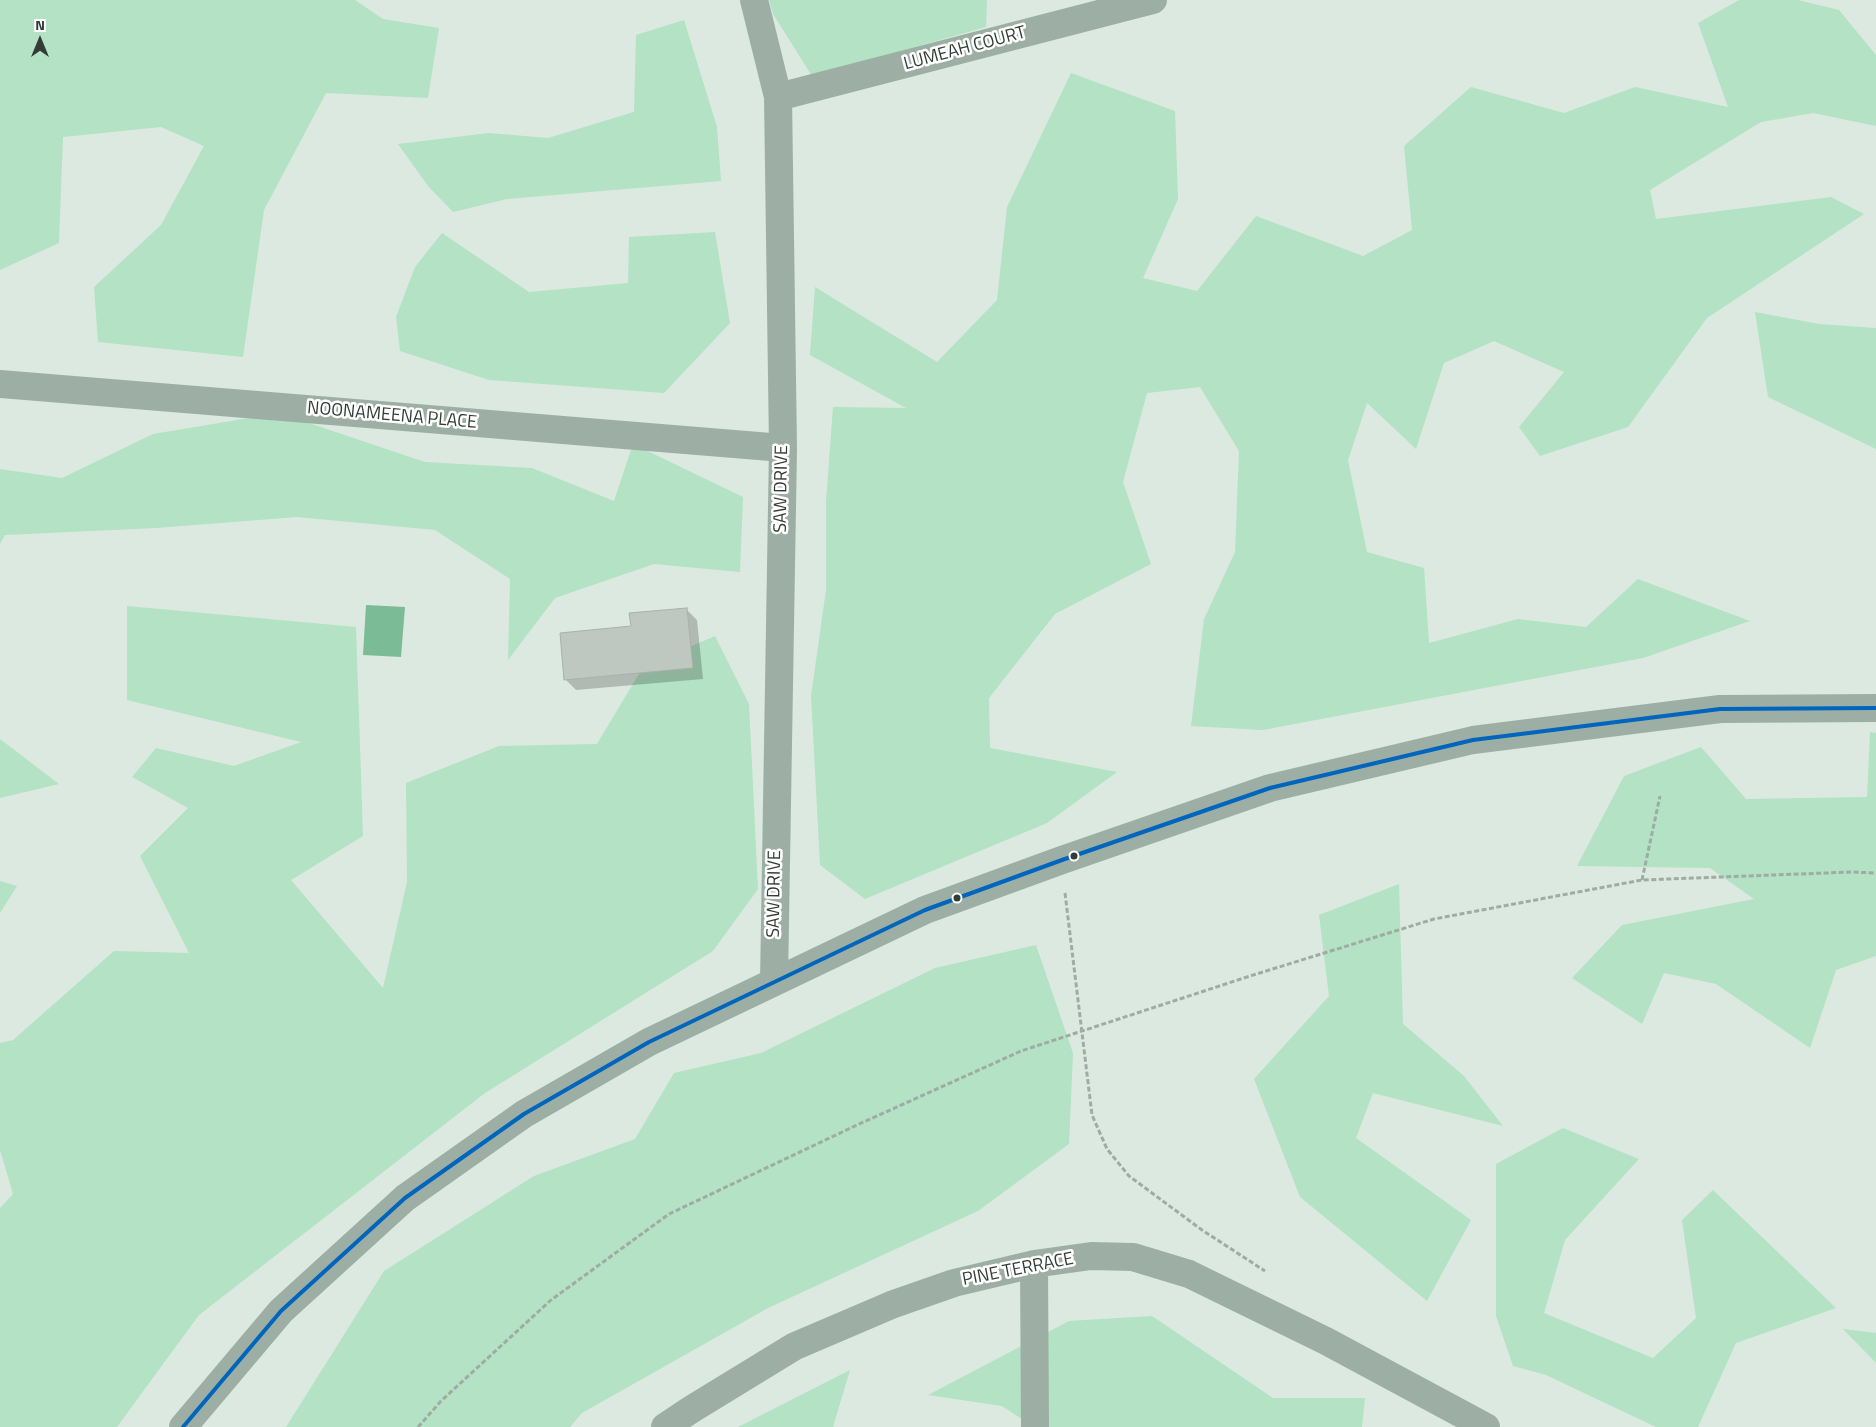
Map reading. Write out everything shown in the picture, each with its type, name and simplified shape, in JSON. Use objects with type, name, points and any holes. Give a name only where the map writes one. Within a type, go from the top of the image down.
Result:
[{"type":"street","name":"SAW DRIVE","points":[[754,0],[778,97],[783,448],[774,981]]},
{"type":"street","name":"LUMEAH COURT","points":[[778,97],[1153,0]]},
{"type":"street","name":"NOONAMEENA PLACE","points":[[0,384],[783,448]]},
{"type":"street","points":[[182,1427],[281,1312],[405,1198],[532,1109],[649,1042],[925,910],[1270,788],[1474,740],[1720,709],[1876,708]]},
{"type":"street","name":"PINE TERRACE","points":[[665,1427],[795,1346],[900,1302],[954,1283],[1034,1264],[1091,1256],[1132,1258],[1189,1274],[1326,1341],[1486,1427]]},
{"type":"street","points":[[1034,1264],[1035,1427]]},
{"type":"path","points":[[1642,880],[1660,796]]},
{"type":"path","points":[[1062,860],[1092,1115],[1107,1150],[1129,1176],[1202,1230],[1272,1276]]},
{"type":"path","points":[[418,1427],[441,1402],[551,1300],[669,1214],[857,1125],[1021,1051],[1250,976],[1434,919],[1642,880],[1852,872],[1876,873]]},
{"type":"shaded area","points":[[0,0],[355,0],[383,19],[439,28],[428,98],[326,93],[264,210],[243,357],[98,342],[94,287],[161,225],[204,146],[161,127],[63,137],[59,243],[0,270]]},
{"type":"shaded area","points":[[769,0],[987,0],[986,27],[812,76],[773,14]]},
{"type":"shaded area","points":[[1739,0],[1798,0],[1839,10],[1876,55],[1876,126],[1813,113],[1761,122],[1650,190],[1656,219],[1831,197],[1864,214],[1707,318],[1628,427],[1540,456],[1519,427],[1564,372],[1494,341],[1444,363],[1416,449],[1367,403],[1348,460],[1367,552],[1424,568],[1429,643],[1518,619],[1586,627],[1638,579],[1750,621],[1643,658],[1263,730],[1191,726],[1204,619],[1235,552],[1239,451],[1200,387],[1147,393],[1123,482],[1151,564],[1055,614],[989,698],[990,748],[1117,772],[1047,823],[865,899],[820,865],[811,696],[826,590],[826,502],[833,407],[906,408],[810,355],[815,287],[937,362],[997,300],[1007,207],[1071,73],[1175,111],[1178,199],[1143,278],[1197,291],[1256,216],[1363,256],[1412,230],[1404,146],[1471,87],[1564,113],[1635,87],[1728,107],[1698,23]]},
{"type":"shaded area","points":[[684,20],[717,127],[721,181],[507,199],[453,212],[428,186],[398,144],[489,133],[548,138],[634,112],[636,35]]},
{"type":"shaded area","points":[[715,232],[730,323],[664,393],[489,380],[400,351],[396,317],[415,267],[442,233],[529,292],[628,283],[629,237]]},
{"type":"shaded area","points":[[1755,312],[1819,324],[1876,328],[1876,449],[1768,397]]},
{"type":"shaded area","points":[[279,413],[425,462],[532,468],[614,501],[633,444],[743,497],[740,572],[654,564],[555,598],[508,660],[510,579],[435,530],[297,517],[156,528],[5,535],[0,544],[0,469],[62,478],[153,434]]},
{"type":"shaded area","points":[[366,605],[405,607],[401,657],[363,655]]},
{"type":"shaded area","points":[[127,606],[356,627],[363,836],[291,880],[383,988],[407,882],[406,783],[499,746],[597,744],[643,667],[715,636],[749,704],[758,889],[713,951],[485,1093],[199,1315],[117,1427],[0,1427],[0,1208],[13,1194],[0,1150],[0,1043],[13,1040],[114,951],[189,953],[140,856],[188,808],[132,777],[156,748],[234,766],[301,742],[127,700]]},
{"type":"shaded area","points":[[1870,732],[1876,733],[1876,956],[1836,970],[1810,1048],[1716,984],[1664,973],[1642,1024],[1572,978],[1622,925],[1754,899],[1710,868],[1577,866],[1624,776],[1701,747],[1746,799],[1867,797]]},
{"type":"shaded area","points":[[0,739],[59,784],[0,798]]},
{"type":"shaded area","points":[[0,881],[17,886],[0,913]]},
{"type":"shaded area","points":[[1399,884],[1403,1024],[1464,1076],[1503,1126],[1373,1093],[1356,1138],[1471,1220],[1427,1301],[1300,1197],[1254,1079],[1329,996],[1319,915]]},
{"type":"shaded area","points":[[1036,945],[1073,1053],[1069,1144],[978,1211],[768,1308],[582,1413],[570,1427],[286,1427],[384,1271],[534,1176],[635,1139],[674,1073],[761,1053],[935,968]]},
{"type":"shaded area","points":[[1563,1128],[1639,1159],[1565,1240],[1544,1313],[1653,1358],[1696,1318],[1682,1220],[1713,1190],[1836,1308],[1736,1343],[1698,1427],[1656,1427],[1546,1375],[1513,1366],[1496,1316],[1496,1164]]},
{"type":"shaded area","points":[[1152,1316],[1273,1398],[1365,1398],[1362,1427],[1034,1427],[1002,1406],[928,1395],[1069,1321]]},
{"type":"shaded area","points":[[1843,1329],[1876,1333],[1876,1363]]},
{"type":"shaded area","points":[[850,1370],[833,1427],[738,1427]]},
{"type":"building","points":[[687,608],[693,668],[564,680],[560,633],[631,626],[629,613]]},
{"type":"transit line","points":[[183,1427],[281,1311],[405,1198],[524,1114],[649,1042],[925,910],[1270,788],[1473,740],[1720,709],[1876,708]]}]
